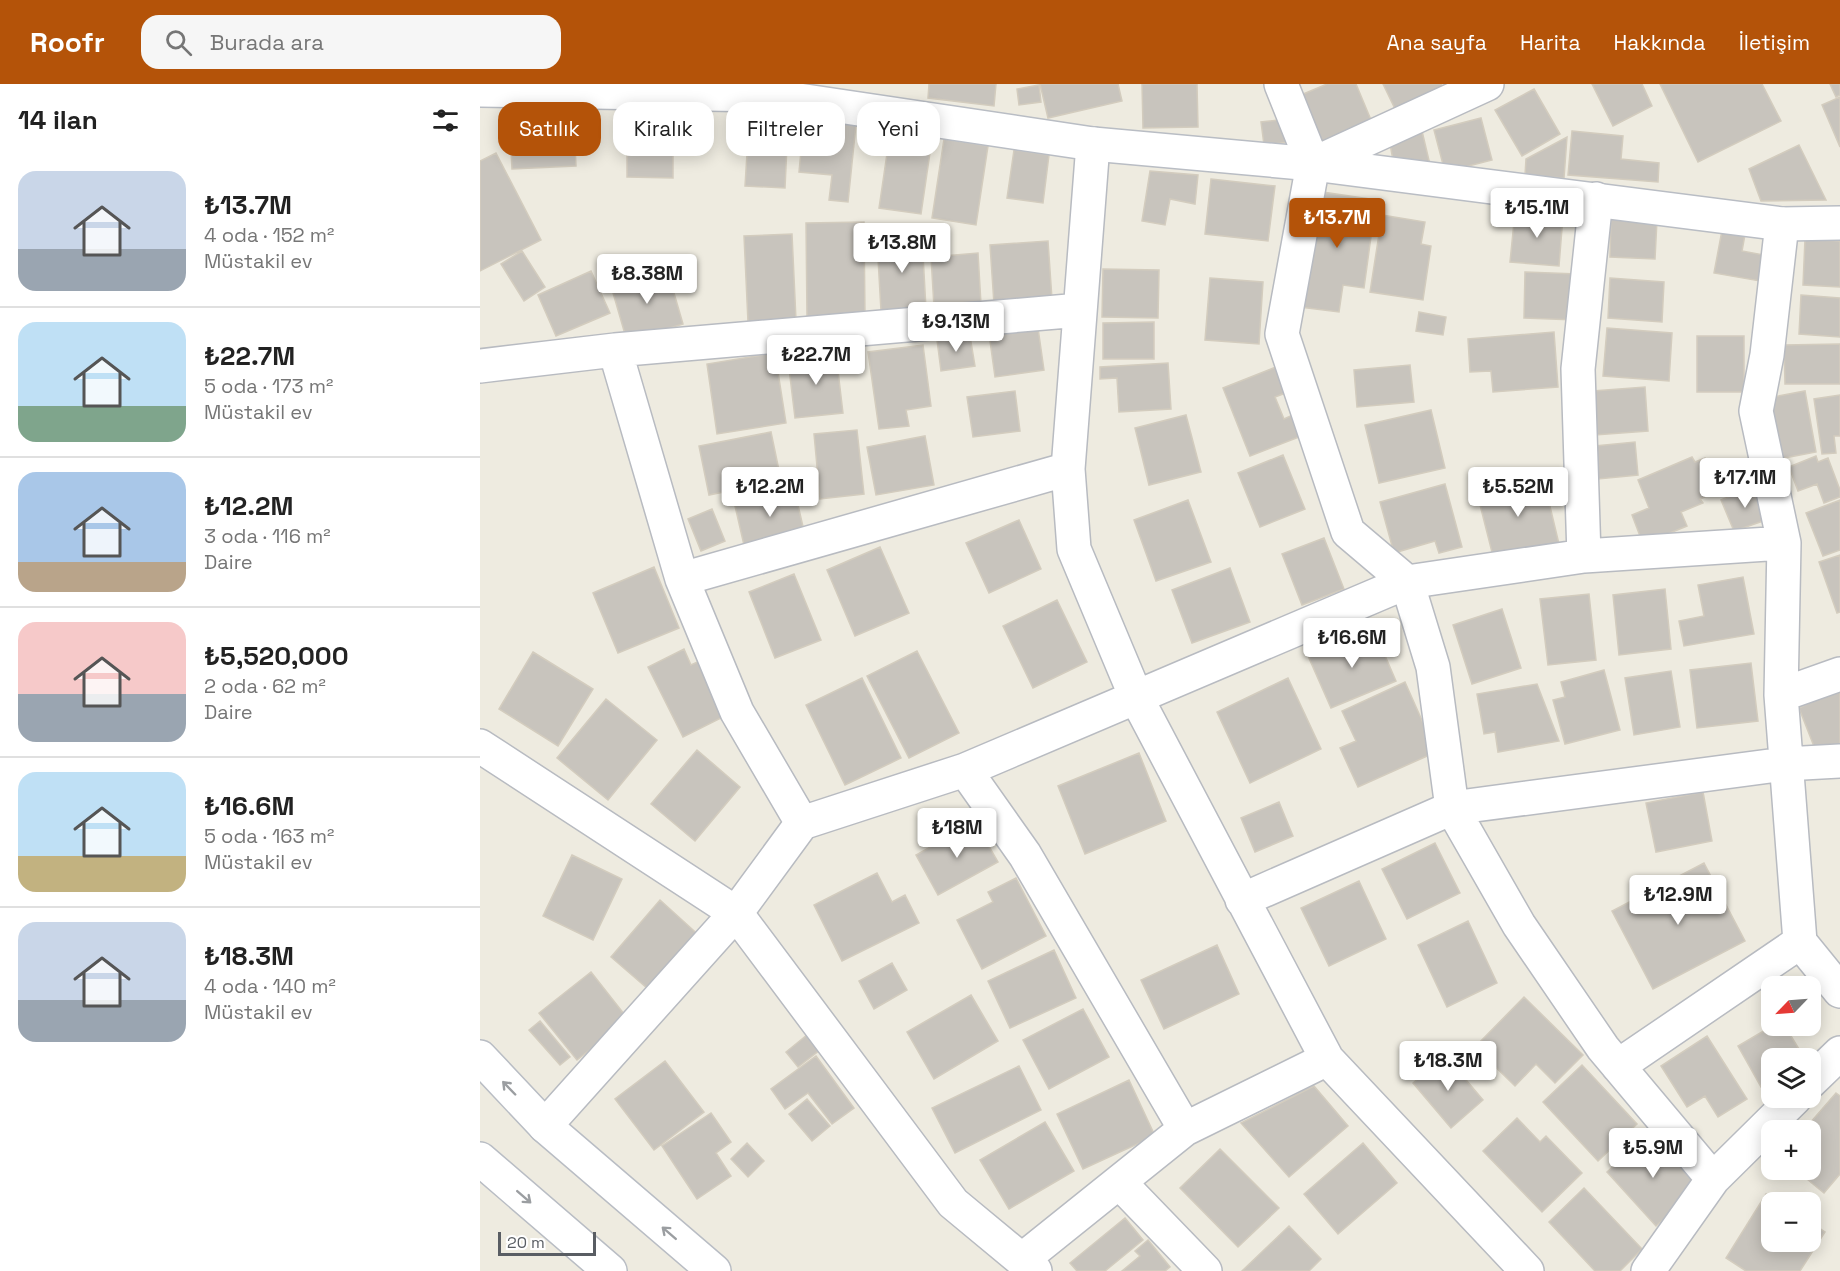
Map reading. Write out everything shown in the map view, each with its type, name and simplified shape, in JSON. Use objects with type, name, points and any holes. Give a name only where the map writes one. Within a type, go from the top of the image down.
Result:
[{"type":"street","points":[[1281,84],[1313,164],[1282,334],[1348,532],[1407,582],[1432,667],[1452,808],[1519,925],[1618,1066],[1713,1179]]},
{"type":"street","points":[[1313,164],[1466,89]]},
{"type":"street","points":[[480,90],[779,90],[1093,144],[1313,164],[1782,225],[1840,223]]},
{"type":"street","points":[[1093,144],[1068,469],[1074,549],[1136,697],[1328,1059],[1527,1271]]},
{"type":"street","points":[[1584,556],[1578,369],[1596,199]]},
{"type":"street","points":[[1782,225],[1767,355],[1756,411],[1784,543],[1781,694],[1800,942],[1840,991]]},
{"type":"street","points":[[480,366],[615,350],[1080,310]]},
{"type":"street","points":[[615,350],[682,579],[737,712],[802,823]]},
{"type":"street","points":[[682,579],[1068,469]]},
{"type":"street","points":[[545,1126],[736,913],[802,823],[965,770],[1407,582],[1584,556],[1784,543]]},
{"type":"street","points":[[1781,694],[1840,674]]},
{"type":"street","points":[[480,746],[736,913],[953,1203],[1029,1265],[1120,1183],[1185,1130],[1328,1059]]},
{"type":"street","points":[[1242,900],[1452,808],[1785,764],[1840,761]]},
{"type":"street","points":[[965,770],[1025,855],[1185,1130]]},
{"type":"street","points":[[1618,1066],[1800,942]]},
{"type":"street","points":[[1821,1071],[1840,1053]]},
{"type":"street","points":[[480,1057],[545,1126],[714,1271]]},
{"type":"street","points":[[1648,1271],[1713,1179],[1785,1108]]},
{"type":"street","points":[[480,1159],[610,1271]]},
{"type":"street","points":[[1120,1183],[1205,1271]]},
{"type":"building","points":[[929,84],[996,84],[994,106],[928,98]]},
{"type":"building","points":[[1040,84],[1118,84],[1122,101],[1048,118]]},
{"type":"building","points":[[1142,84],[1197,84],[1198,127],[1143,128]]},
{"type":"building","points":[[1327,84],[1356,84],[1374,127],[1324,148],[1301,95]]},
{"type":"building","points":[[1383,84],[1441,84],[1445,92],[1398,115]]},
{"type":"building","points":[[1592,84],[1642,84],[1652,106],[1613,126]]},
{"type":"building","points":[[1660,84],[1762,84],[1781,121],[1698,162]]},
{"type":"building","points":[[1830,84],[1840,84],[1840,95],[1836,97]]},
{"type":"building","points":[[1039,85],[1041,102],[1019,105],[1017,89]]},
{"type":"building","points":[[1534,89],[1560,134],[1522,156],[1495,110]]},
{"type":"building","points":[[1840,97],[1840,147],[1822,105]]},
{"type":"building","points":[[1481,118],[1492,160],[1445,172],[1434,130]]},
{"type":"building","points":[[1287,119],[1290,142],[1264,145],[1261,122]]},
{"type":"building","points":[[845,124],[856,125],[848,202],[829,200],[832,175],[799,172],[801,156],[845,156]]},
{"type":"building","points":[[1422,131],[1431,169],[1394,166],[1389,138]]},
{"type":"building","points":[[1572,131],[1623,136],[1621,159],[1659,163],[1658,182],[1568,175]]},
{"type":"building","points":[[1567,137],[1564,178],[1525,175],[1526,159]]},
{"type":"building","points":[[944,139],[988,146],[976,225],[932,218]]},
{"type":"building","points":[[1799,145],[1826,200],[1761,201],[1749,169]]},
{"type":"building","points":[[1014,150],[1049,155],[1043,203],[1007,198]]},
{"type":"building","points":[[496,153],[541,240],[480,271],[480,161]]},
{"type":"building","points":[[511,156],[576,156],[576,166],[512,169]]},
{"type":"building","points":[[627,156],[673,156],[673,178],[627,177]]},
{"type":"building","points":[[747,156],[786,156],[785,188],[745,186]]},
{"type":"building","points":[[887,156],[930,156],[921,214],[879,208]]},
{"type":"building","points":[[1150,171],[1198,175],[1195,204],[1170,199],[1165,225],[1142,221]]},
{"type":"building","points":[[1211,179],[1275,186],[1268,241],[1205,234]]},
{"type":"building","points":[[1316,191],[1376,200],[1364,288],[1343,285],[1339,312],[1300,307]]},
{"type":"building","points":[[1515,212],[1563,216],[1559,266],[1510,262]]},
{"type":"building","points":[[1382,215],[1425,222],[1421,244],[1431,246],[1423,300],[1370,292]]},
{"type":"building","points":[[1611,218],[1657,220],[1655,259],[1610,257]]},
{"type":"building","points":[[864,222],[865,317],[807,317],[806,223]]},
{"type":"building","points":[[1723,225],[1746,229],[1742,251],[1764,255],[1760,281],[1714,273]]},
{"type":"building","points":[[792,234],[796,320],[748,322],[744,236]]},
{"type":"building","points":[[922,237],[926,309],[881,311],[877,240]]},
{"type":"building","points":[[1805,239],[1840,241],[1840,287],[1803,285]]},
{"type":"building","points":[[1048,241],[1052,299],[994,304],[990,245]]},
{"type":"building","points":[[522,251],[545,287],[524,301],[501,264]]},
{"type":"building","points":[[978,253],[981,304],[934,307],[931,257]]},
{"type":"building","points":[[667,269],[683,324],[627,341],[611,286]]},
{"type":"building","points":[[1103,269],[1159,270],[1158,318],[1102,317]]},
{"type":"building","points":[[591,271],[610,313],[556,336],[538,295]]},
{"type":"building","points":[[1525,272],[1577,274],[1575,320],[1524,318]]},
{"type":"building","points":[[1210,278],[1263,282],[1259,344],[1205,340]]},
{"type":"building","points":[[1610,278],[1664,282],[1662,322],[1608,318]]},
{"type":"building","points":[[1801,295],[1840,298],[1840,337],[1799,334]]},
{"type":"building","points":[[1419,312],[1446,317],[1443,335],[1416,331]]},
{"type":"building","points":[[1154,322],[1154,359],[1103,359],[1103,323]]},
{"type":"building","points":[[1038,328],[1044,370],[995,377],[989,334]]},
{"type":"building","points":[[1607,328],[1672,333],[1669,381],[1603,376]]},
{"type":"building","points":[[1554,332],[1558,387],[1493,392],[1491,371],[1470,372],[1468,339]]},
{"type":"building","points":[[970,336],[975,366],[941,371],[937,340]]},
{"type":"building","points":[[1697,336],[1744,336],[1744,392],[1697,392]]},
{"type":"building","points":[[1840,344],[1840,384],[1785,384],[1784,345]]},
{"type":"building","points":[[923,345],[931,406],[906,410],[909,426],[879,429],[868,352]]},
{"type":"building","points":[[775,353],[786,423],[717,434],[707,364]]},
{"type":"building","points":[[836,354],[843,413],[795,418],[788,360]]},
{"type":"building","points":[[1168,363],[1171,409],[1119,412],[1117,378],[1100,379],[1100,367]]},
{"type":"building","points":[[1281,365],[1291,391],[1275,397],[1284,419],[1295,414],[1304,435],[1250,456],[1223,388]]},
{"type":"building","points":[[1410,365],[1414,402],[1357,407],[1354,370]]},
{"type":"building","points":[[1645,387],[1648,431],[1595,435],[1593,391]]},
{"type":"building","points":[[1015,391],[1020,431],[973,437],[967,397]]},
{"type":"building","points":[[1805,391],[1816,452],[1779,459],[1768,398]]},
{"type":"building","points":[[1840,395],[1840,436],[1834,436],[1836,453],[1822,454],[1814,399]]},
{"type":"building","points":[[1431,410],[1445,468],[1379,483],[1365,425]]},
{"type":"building","points":[[1186,415],[1201,472],[1149,485],[1135,428]]},
{"type":"building","points":[[857,430],[864,494],[820,499],[814,434]]},
{"type":"building","points":[[771,432],[781,480],[709,495],[699,446]]},
{"type":"building","points":[[925,436],[934,485],[876,495],[867,447]]},
{"type":"building","points":[[1635,442],[1638,475],[1598,479],[1595,446]]},
{"type":"building","points":[[1283,455],[1305,509],[1260,527],[1238,473]]},
{"type":"building","points":[[1816,456],[1818,462],[1828,458],[1840,490],[1840,497],[1824,503],[1817,484],[1798,491],[1789,467]]},
{"type":"building","points":[[1692,457],[1695,462],[1705,458],[1708,467],[1716,464],[1726,488],[1700,499],[1703,503],[1681,512],[1687,526],[1643,544],[1632,515],[1649,508],[1638,480]]},
{"type":"building","points":[[1543,477],[1559,544],[1494,560],[1477,493]]},
{"type":"building","points":[[1445,484],[1462,547],[1439,553],[1435,541],[1394,553],[1380,502]]},
{"type":"building","points":[[1757,485],[1769,519],[1734,531],[1721,500]]},
{"type":"building","points":[[795,492],[804,531],[744,545],[735,506]]},
{"type":"building","points":[[1188,500],[1211,562],[1156,581],[1134,520]]},
{"type":"building","points":[[1840,500],[1840,550],[1823,556],[1806,513]]},
{"type":"building","points":[[712,509],[725,541],[701,551],[688,519]]},
{"type":"building","points":[[1019,520],[1041,569],[989,593],[966,543]]},
{"type":"building","points":[[1324,538],[1344,589],[1302,605],[1282,554]]},
{"type":"building","points":[[880,547],[909,613],[855,636],[827,570]]},
{"type":"building","points":[[1840,555],[1840,612],[1837,613],[1819,562]]},
{"type":"building","points":[[654,567],[679,628],[618,653],[593,593]]},
{"type":"building","points":[[1230,568],[1250,622],[1192,643],[1172,590]]},
{"type":"building","points":[[794,574],[821,640],[775,658],[749,592]]},
{"type":"building","points":[[1743,577],[1754,634],[1684,646],[1679,621],[1704,616],[1698,585]]},
{"type":"building","points":[[1665,589],[1671,649],[1619,655],[1613,595]]},
{"type":"building","points":[[1589,594],[1596,660],[1548,665],[1540,599]]},
{"type":"building","points":[[1057,600],[1087,662],[1033,688],[1003,626]]},
{"type":"building","points":[[1502,609],[1521,668],[1472,684],[1453,625]]},
{"type":"building","points":[[1374,630],[1396,681],[1331,708],[1308,656]]},
{"type":"building","points":[[684,649],[691,665],[704,659],[731,713],[683,737],[648,667]]},
{"type":"building","points":[[917,651],[959,733],[909,758],[867,676]]},
{"type":"building","points":[[533,652],[593,689],[558,746],[499,709]]},
{"type":"building","points":[[1751,663],[1758,721],[1697,728],[1690,670]]},
{"type":"building","points":[[1604,670],[1620,730],[1565,744],[1553,700],[1565,697],[1561,682]]},
{"type":"building","points":[[1671,671],[1680,727],[1634,735],[1625,678]]},
{"type":"building","points":[[862,678],[901,758],[845,785],[806,705]]},
{"type":"building","points":[[1288,678],[1321,749],[1250,783],[1217,712]]},
{"type":"building","points":[[1405,682],[1436,752],[1358,787],[1340,748],[1356,741],[1342,711]]},
{"type":"building","points":[[1537,684],[1559,741],[1498,752],[1495,732],[1484,734],[1477,694]]},
{"type":"building","points":[[1840,688],[1840,745],[1815,749],[1799,708]]},
{"type":"building","points":[[606,699],[657,740],[608,800],[557,758]]},
{"type":"building","points":[[697,750],[740,787],[695,841],[651,804]]},
{"type":"building","points":[[1139,753],[1166,821],[1085,854],[1058,786]]},
{"type":"building","points":[[1703,792],[1712,841],[1656,852],[1646,803]]},
{"type":"building","points":[[1279,802],[1293,836],[1255,852],[1241,818]]},
{"type":"building","points":[[975,822],[998,862],[938,895],[916,855]]},
{"type":"building","points":[[1435,843],[1460,893],[1407,919],[1382,869]]},
{"type":"building","points":[[572,855],[622,879],[593,940],[543,916]]},
{"type":"building","points":[[1704,863],[1745,941],[1653,989],[1612,911]]},
{"type":"building","points":[[877,873],[892,902],[905,895],[919,923],[842,961],[814,905]]},
{"type":"building","points":[[1016,878],[1046,936],[982,969],[957,920],[993,902],[988,892]]},
{"type":"building","points":[[1359,881],[1386,939],[1329,966],[1301,908]]},
{"type":"building","points":[[660,900],[703,939],[655,995],[611,957]]},
{"type":"building","points":[[1468,921],[1497,983],[1447,1007],[1418,945]]},
{"type":"building","points":[[1217,945],[1239,994],[1164,1029],[1141,980]]},
{"type":"building","points":[[1054,950],[1076,998],[1010,1028],[988,981]]},
{"type":"building","points":[[892,963],[907,990],[874,1009],[859,981]]},
{"type":"building","points":[[591,972],[628,1019],[577,1060],[539,1013]]},
{"type":"building","points":[[971,995],[998,1041],[934,1079],[907,1032]]},
{"type":"building","points":[[1524,997],[1583,1055],[1555,1083],[1536,1064],[1515,1086],[1475,1047]]},
{"type":"building","points":[[1083,1009],[1109,1057],[1049,1089],[1023,1040]]},
{"type":"building","points":[[540,1021],[570,1057],[560,1065],[529,1030]]},
{"type":"building","points":[[813,1030],[825,1046],[798,1067],[786,1052]]},
{"type":"building","points":[[1761,1032],[1761,1036],[1791,1036],[1798,1048],[1761,1048],[1761,1087],[1738,1046]]},
{"type":"building","points":[[1707,1036],[1747,1099],[1718,1117],[1705,1096],[1687,1107],[1661,1066]]},
{"type":"building","points":[[1445,1055],[1483,1100],[1451,1128],[1413,1083]]},
{"type":"building","points":[[816,1056],[854,1108],[832,1124],[808,1093],[785,1109],[771,1089]]},
{"type":"building","points":[[665,1061],[704,1112],[654,1150],[615,1099]]},
{"type":"building","points":[[1582,1065],[1637,1124],[1598,1161],[1543,1102]]},
{"type":"building","points":[[1019,1066],[1041,1110],[955,1153],[932,1108]]},
{"type":"building","points":[[1129,1080],[1155,1136],[1083,1169],[1057,1114]]},
{"type":"building","points":[[1314,1086],[1348,1126],[1289,1177],[1241,1123]]},
{"type":"building","points":[[1836,1093],[1840,1096],[1840,1174],[1824,1193],[1808,1180],[1821,1180],[1821,1120],[1813,1120]]},
{"type":"building","points":[[807,1099],[830,1126],[812,1141],[789,1114]]},
{"type":"building","points":[[711,1113],[731,1142],[716,1153],[731,1176],[697,1199],[662,1146]]},
{"type":"building","points":[[1517,1118],[1540,1142],[1546,1136],[1582,1173],[1542,1212],[1483,1151]]},
{"type":"building","points":[[1045,1122],[1074,1171],[1009,1209],[980,1160]]},
{"type":"building","points":[[1650,1132],[1700,1186],[1656,1226],[1607,1172]]},
{"type":"building","points":[[747,1143],[764,1161],[748,1177],[731,1159]]},
{"type":"building","points":[[1363,1143],[1397,1183],[1338,1234],[1304,1194]]},
{"type":"building","points":[[1220,1149],[1279,1208],[1238,1247],[1180,1188]]},
{"type":"building","points":[[1584,1188],[1642,1249],[1620,1271],[1595,1271],[1549,1222]]},
{"type":"building","points":[[1761,1202],[1761,1252],[1812,1252],[1800,1271],[1746,1271],[1726,1258]]},
{"type":"building","points":[[1125,1218],[1143,1240],[1105,1271],[1077,1271],[1070,1263]]},
{"type":"building","points":[[1289,1226],[1321,1259],[1309,1271],[1242,1271]]},
{"type":"building","points":[[1148,1240],[1170,1267],[1165,1271],[1122,1271],[1140,1256],[1135,1251]]}]
